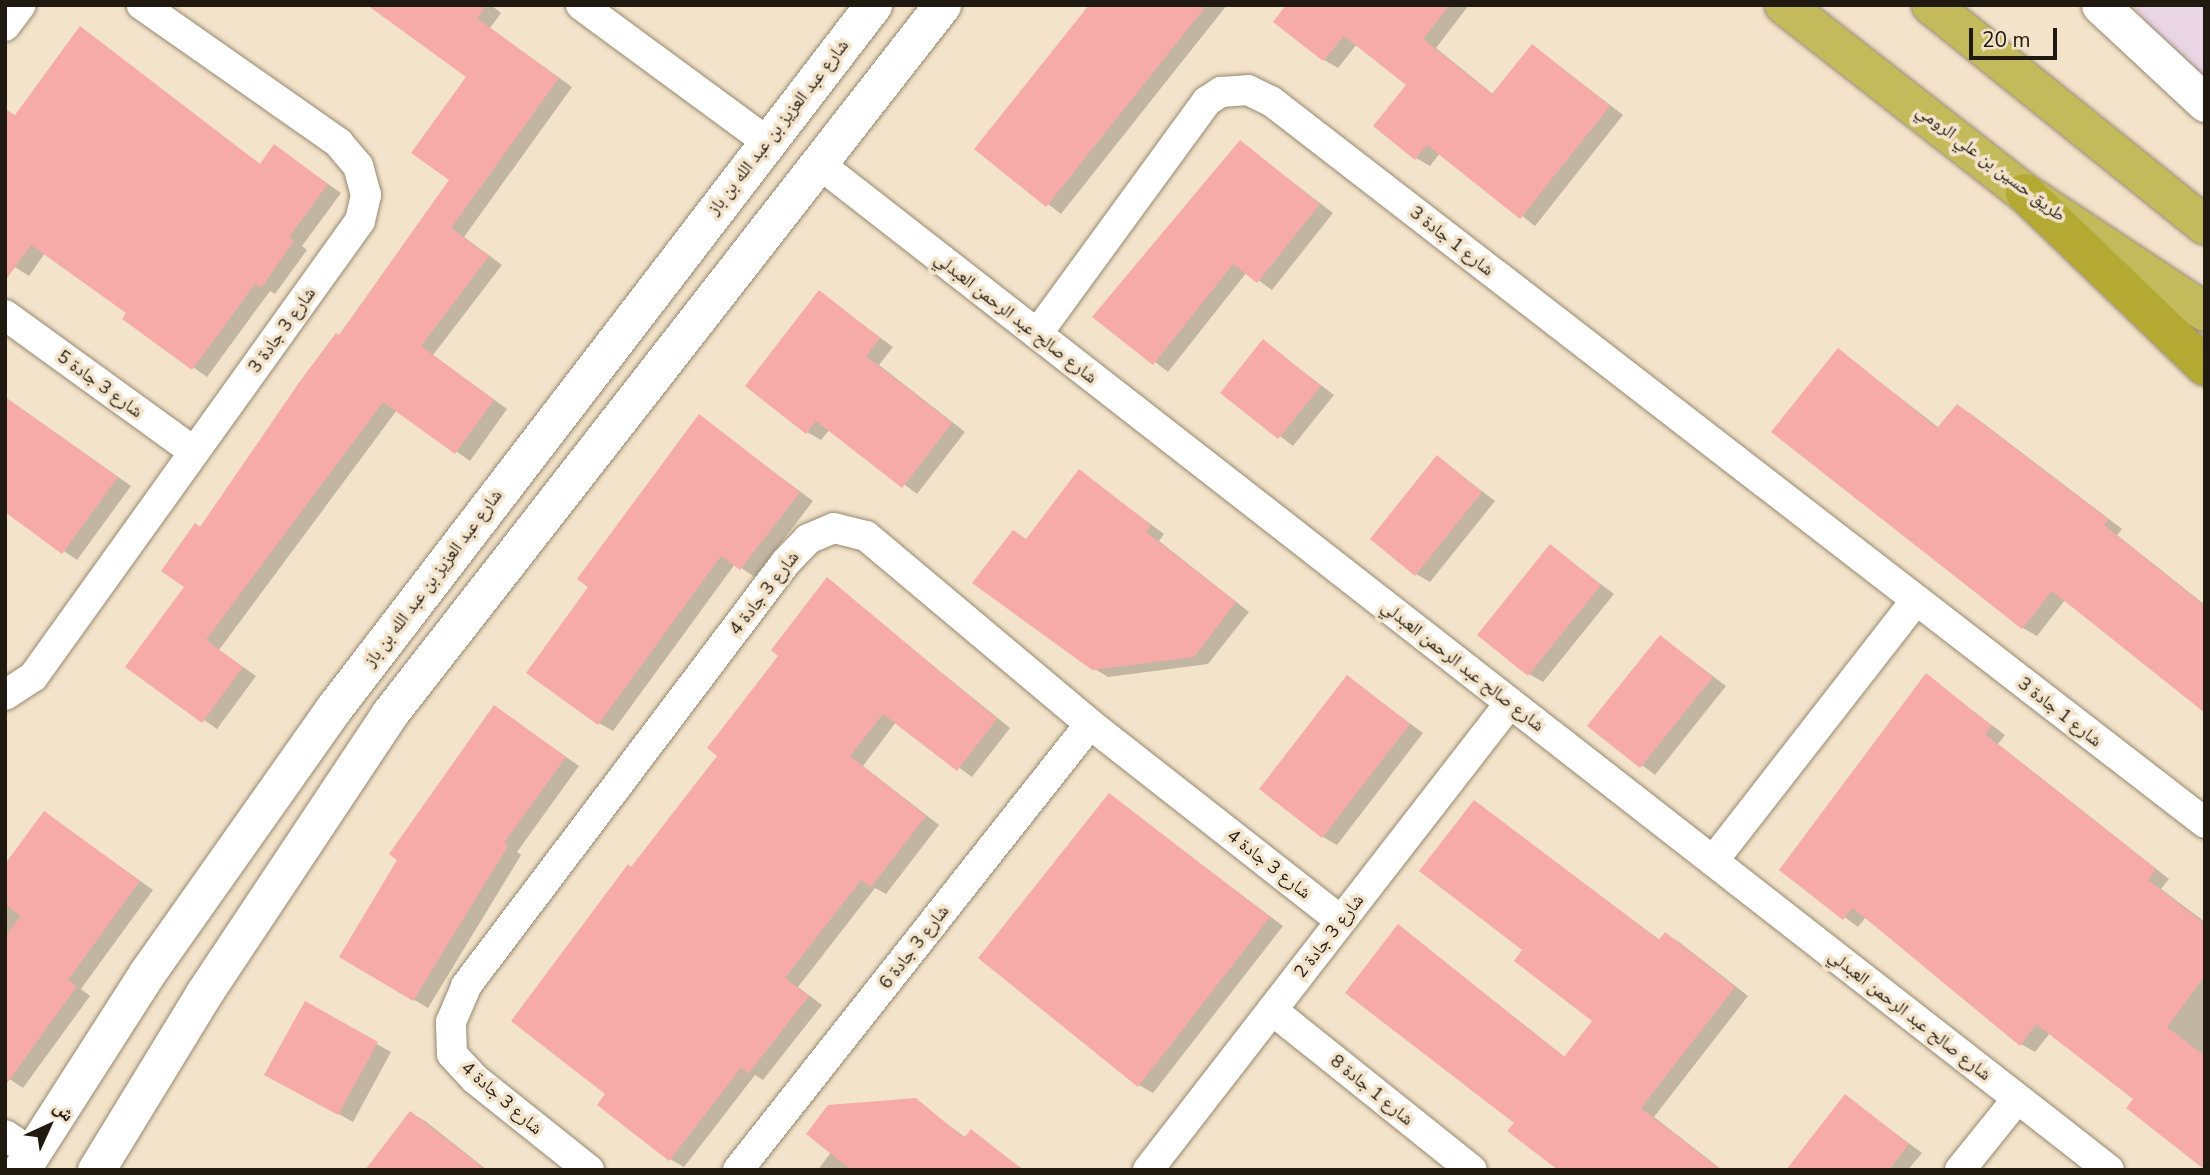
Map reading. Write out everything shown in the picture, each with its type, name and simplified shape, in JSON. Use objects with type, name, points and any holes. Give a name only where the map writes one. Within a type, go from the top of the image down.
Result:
[{"type":"highway","name":"طريق حسين بن علي الرومي","points":[[1784,5],[2025,193],[2205,312]]},
{"type":"highway","points":[[1931,5],[2205,225]]},
{"type":"highway","points":[[2025,193],[2205,366]]},
{"type":"street","points":[[5,26],[20,5]]},
{"type":"street","name":"شارع 3 جادة 3","points":[[5,695],[33,677],[360,222],[366,195],[358,166],[338,143],[142,5]]},
{"type":"street","name":"شارع عبد العزيز بن عبد الله بن باز","points":[[19,1152],[334,708],[766,141],[873,5]]},
{"type":"street","points":[[96,1170],[274,888],[390,713],[942,5]]},
{"type":"street","points":[[2100,5],[2205,103]]},
{"type":"street","points":[[591,8],[766,141]]},
{"type":"street","name":"شارع 1 جادة 3","points":[[1037,334],[1207,101],[1221,92],[1248,90],[1271,101],[2205,823]]},
{"type":"street","name":"شارع صالح عبد الرحمن العبدلي","points":[[818,163],[2109,1170]]},
{"type":"street","name":"شارع 3 جادة 5","points":[[5,315],[194,452]]},
{"type":"street","name":"شارع 3 جادة 4","points":[[589,1170],[475,1079],[452,1054],[451,1022],[467,986],[808,539],[834,528],[866,536],[1090,723],[1341,921]]},
{"type":"street","points":[[390,713],[375,704],[368,692],[372,679],[438,592],[442,564]]},
{"type":"street","points":[[1713,861],[1916,600]]},
{"type":"street","name":"شارع 3 جادة 2","points":[[1148,1170],[1510,703]]},
{"type":"street","points":[[274,888],[279,854],[351,727],[334,708]]},
{"type":"street","name":"شارع 3 جادة 6","points":[[737,1170],[1090,723]]},
{"type":"street","name":"شارع 1 جادة 8","points":[[1272,1010],[1472,1170]]},
{"type":"street","points":[[1961,1170],[2017,1099]]},
{"type":"shaded area","points":[[2132,5],[2205,5],[2205,83],[2189,70]]},
{"type":"building","points":[[367,5],[487,5],[477,18],[559,78],[451,228],[489,256],[421,346],[494,400],[455,454],[383,402],[206,640],[243,667],[202,723],[125,667],[184,587],[161,571],[195,523],[200,527],[298,384],[336,333],[339,335],[449,180],[411,153],[466,77]]},
{"type":"building","points":[[1089,5],[1207,5],[1046,207],[974,149]]},
{"type":"building","points":[[1286,5],[1450,5],[1423,39],[1492,94],[1532,44],[1610,106],[1520,219],[1427,145],[1415,160],[1373,126],[1406,85],[1344,36],[1323,61],[1273,22]]},
{"type":"building","points":[[80,26],[260,164],[274,144],[328,184],[289,237],[294,241],[261,288],[255,284],[192,370],[122,319],[126,313],[31,245],[5,281],[5,109],[15,115]]},
{"type":"building","points":[[1240,140],[1320,204],[1257,283],[1233,264],[1153,365],[1092,317]]},
{"type":"building","points":[[819,290],[880,338],[866,356],[952,423],[902,488],[816,421],[806,434],[745,386]]},
{"type":"building","points":[[1263,339],[1321,386],[1278,439],[1220,393]]},
{"type":"building","points":[[1838,348],[1937,428],[1957,404],[2109,520],[2104,525],[2205,606],[2205,713],[2052,591],[2022,629],[1771,432]]},
{"type":"building","points":[[5,397],[118,477],[62,554],[5,512]]},
{"type":"building","points":[[699,414],[800,492],[740,570],[721,556],[598,725],[526,673],[588,587],[577,579]]},
{"type":"building","points":[[1437,455],[1482,492],[1415,576],[1370,539]]},
{"type":"building","points":[[1079,469],[1151,525],[1146,532],[1236,602],[1194,657],[1092,670],[972,583],[1013,530],[1026,539]]},
{"type":"building","points":[[1550,544],[1601,585],[1528,676],[1477,635]]},
{"type":"building","points":[[827,577],[997,719],[957,771],[883,714],[850,756],[926,816],[871,887],[861,880],[785,978],[809,996],[749,1073],[741,1068],[669,1161],[597,1105],[605,1094],[511,1021],[628,864],[631,867],[717,756],[707,748],[778,656],[771,650]]},
{"type":"building","points":[[1660,635],[1713,677],[1640,768],[1587,726]]},
{"type":"building","points":[[1926,673],[1992,726],[1985,734],[2156,869],[2148,880],[2205,924],[2205,976],[2167,1027],[2205,1056],[2205,1170],[2126,1108],[2133,1099],[2036,1024],[2020,1046],[1853,908],[1843,920],[1779,870]]},
{"type":"building","points":[[1347,675],[1410,724],[1322,838],[1259,789]]},
{"type":"building","points":[[494,705],[566,757],[504,843],[508,846],[413,1001],[339,957],[397,860],[389,854]]},
{"type":"building","points":[[1109,793],[1270,917],[1138,1087],[978,958]]},
{"type":"building","points":[[1474,800],[1659,940],[1665,932],[1735,987],[1641,1108],[1721,1170],[1558,1170],[1507,1131],[1514,1123],[1345,993],[1398,924],[1564,1057],[1592,1021],[1514,961],[1522,950],[1419,871]]},
{"type":"building","points":[[44,811],[140,881],[68,980],[77,986],[5,1086],[5,937],[21,916],[5,904],[5,864]]},
{"type":"building","points":[[305,1001],[378,1042],[338,1115],[264,1075]]},
{"type":"building","points":[[1845,1094],[1909,1144],[1889,1170],[1786,1170]]},
{"type":"building","points":[[916,1098],[964,1138],[971,1129],[1023,1170],[851,1170],[806,1134],[828,1105]]},
{"type":"building","points":[[410,1111],[486,1170],[365,1170]]}]
